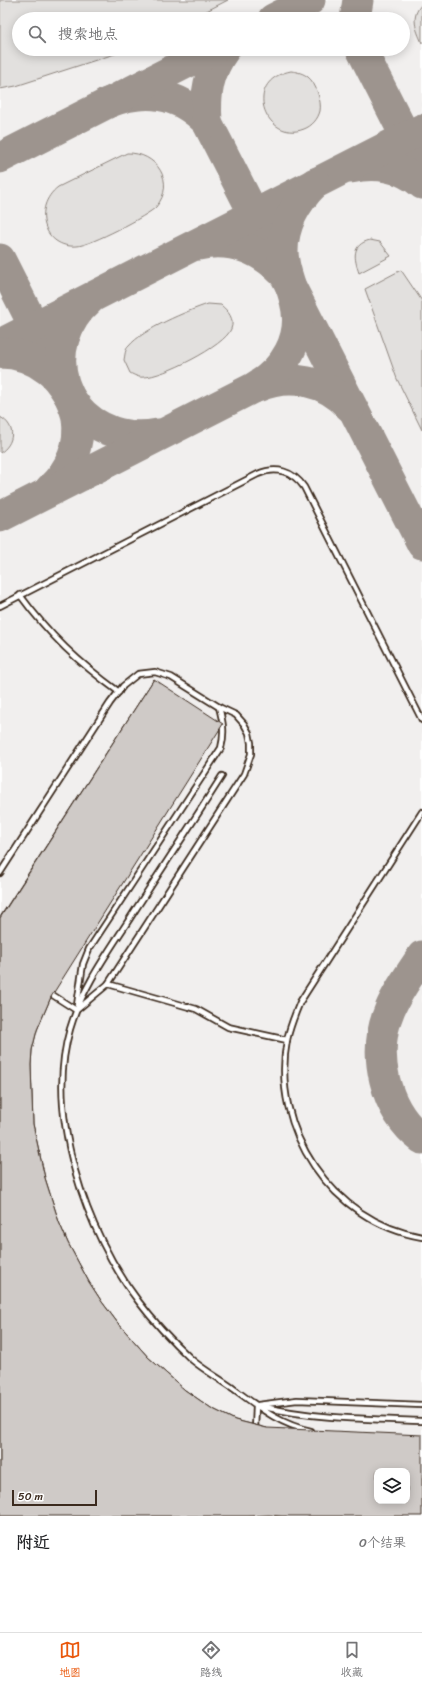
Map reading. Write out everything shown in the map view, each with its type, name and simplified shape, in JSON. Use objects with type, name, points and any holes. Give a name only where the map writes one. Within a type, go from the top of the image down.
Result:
[{"type":"lane","points":[[0,606],[258,474],[274,470],[289,472],[300,481],[304,487],[422,720]]},
{"type":"lane","points":[[20,595],[59,643],[91,672],[119,692]]},
{"type":"lane","points":[[0,873],[123,686],[138,674],[155,672],[171,677],[219,707],[236,715],[244,724],[249,733],[251,754],[244,774],[108,984],[76,1010]]},
{"type":"lane","points":[[219,707],[224,728],[221,748],[88,949],[76,1010],[67,1041],[63,1067],[62,1081],[64,1114],[68,1142],[87,1206],[103,1243],[119,1273],[139,1303],[166,1334],[192,1360],[274,1418],[295,1428],[316,1432]]},
{"type":"lane","points":[[76,1010],[93,975],[222,776]]},
{"type":"lane","points":[[422,812],[300,1002],[292,1021],[287,1040],[285,1061],[291,1120],[312,1164],[332,1190],[356,1210],[390,1228],[422,1237]]},
{"type":"lane","points":[[108,984],[196,1009],[228,1027],[287,1040]]},
{"type":"lane","points":[[45,990],[76,1010]]},
{"type":"lane","points":[[256,1405],[297,1400],[422,1405]]},
{"type":"lane","points":[[256,1405],[277,1410],[318,1416],[422,1421]]},
{"type":"lane","points":[[255,1437],[256,1405]]},
{"type":"shaded area","points":[[0,0],[422,0],[422,1516],[0,1516]]},
{"type":"shaded area","points":[[0,0],[228,0],[205,12],[12,12],[12,56],[108,56],[16,86],[0,89]]},
{"type":"shaded area","points":[[422,4],[422,43],[416,28],[415,18],[418,9]]},
{"type":"shaded area","points":[[291,71],[298,72],[306,76],[314,84],[318,93],[320,111],[318,117],[307,128],[291,131],[279,128],[270,120],[264,109],[263,98],[266,86],[275,77]]},
{"type":"shaded area","points":[[127,153],[137,154],[147,158],[160,170],[164,179],[164,188],[162,197],[156,207],[118,230],[84,245],[65,245],[56,241],[49,234],[45,225],[45,205],[50,195],[58,187]]},
{"type":"shaded area","points":[[370,240],[380,242],[391,256],[359,273],[355,257],[357,249],[364,242]]},
{"type":"shaded area","points":[[401,270],[422,301],[422,430],[397,379],[365,289]]},
{"type":"shaded area","points":[[208,304],[221,305],[230,316],[232,322],[231,329],[217,344],[206,352],[178,366],[153,376],[142,377],[130,373],[124,360],[125,352],[128,347],[144,333],[166,321]]},
{"type":"shaded area","points":[[0,417],[9,425],[12,435],[8,445],[0,453]]},
{"type":"building","points":[[154,679],[223,724],[51,997],[37,1030],[32,1050],[31,1065],[33,1124],[45,1178],[59,1222],[68,1243],[89,1282],[117,1322],[148,1357],[185,1390],[211,1408],[235,1420],[267,1428],[422,1435],[422,1516],[0,1516],[0,918]]},
{"type":"taxiway","points":[[287,12],[310,0]]},
{"type":"taxiway","points":[[356,12],[358,0]]},
{"type":"taxiway","points":[[0,158],[200,56]]},
{"type":"taxiway","points":[[207,122],[207,93],[211,75],[220,56]]},
{"type":"taxiway","points":[[365,56],[422,169]]},
{"type":"taxiway","points":[[107,103],[135,95],[161,96],[185,104],[207,122],[422,544]]},
{"type":"taxiway","points":[[0,344],[422,129]]},
{"type":"taxiway","points":[[351,168],[360,166],[389,167],[406,173],[422,184]]},
{"type":"taxiway","points":[[0,517],[253,388],[264,381],[283,363],[294,340],[297,328],[295,301],[283,258],[285,232],[292,214],[302,198],[315,183]]},
{"type":"taxiway","points":[[198,245],[221,243],[243,247],[263,256],[281,271]]},
{"type":"taxiway","points":[[0,259],[43,344]]},
{"type":"taxiway","points":[[50,489],[68,466],[75,448],[78,428],[76,414],[64,383],[62,372],[61,360],[64,338],[74,318],[89,300]]},
{"type":"taxiway","points":[[0,353],[25,357],[48,370],[63,386],[76,406],[93,422],[113,432],[135,436],[158,434]]},
{"type":"taxiway","points":[[257,387],[282,380],[306,382],[318,385],[330,391],[350,407]]},
{"type":"taxiway","points":[[422,956],[393,1002],[384,1026],[382,1044],[382,1062],[390,1097],[398,1113],[409,1127],[422,1139]]}]
